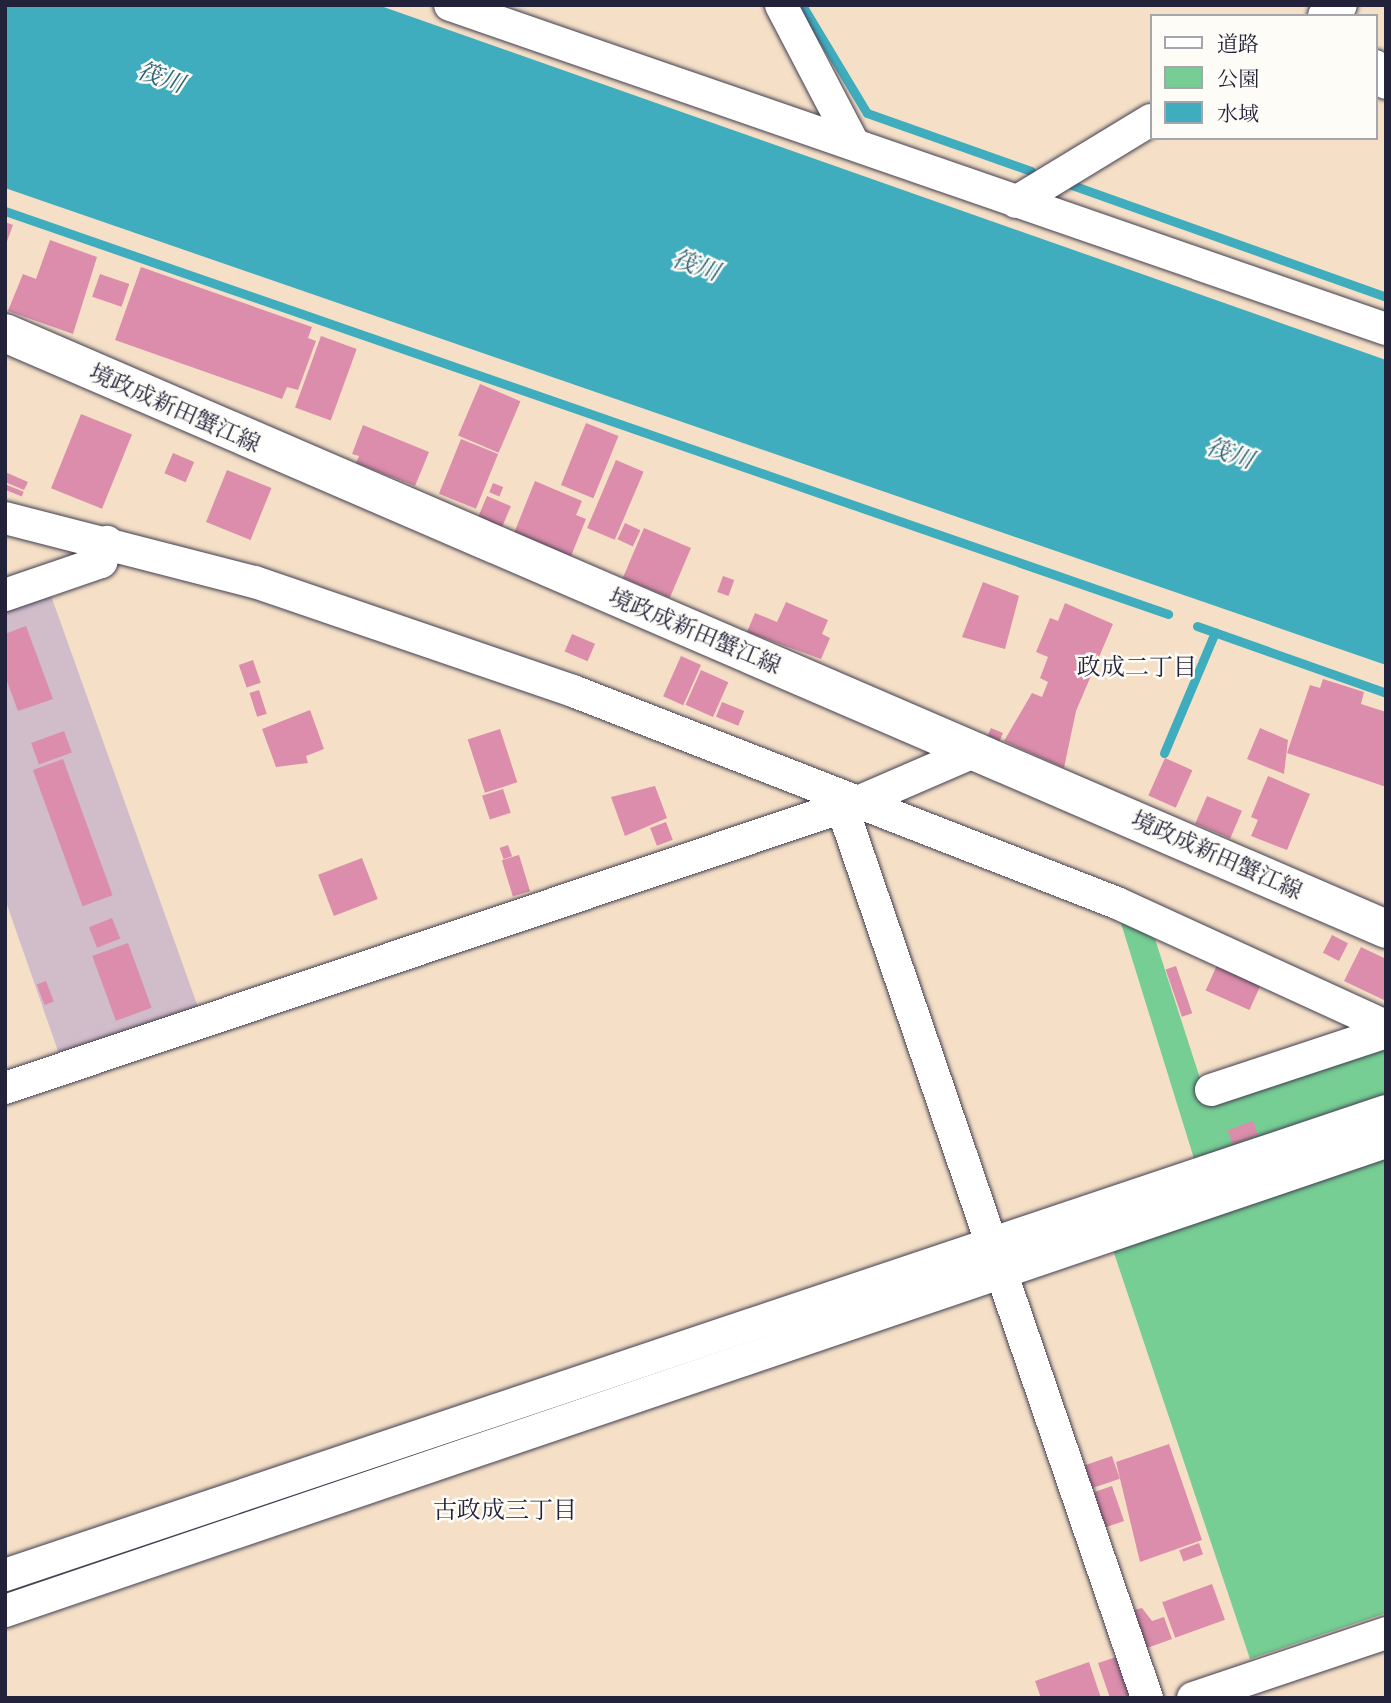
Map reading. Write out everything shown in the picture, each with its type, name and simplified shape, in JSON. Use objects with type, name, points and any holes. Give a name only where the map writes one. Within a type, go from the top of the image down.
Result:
[{"type":"main road","name":"境政成新田蟹江線","points":[[5,334],[978,750],[1386,929]]},
{"type":"street","points":[[450,5],[1386,329]]},
{"type":"street","points":[[781,5],[853,143]]},
{"type":"street","points":[[1016,202],[1150,121]]},
{"type":"street","points":[[5,518],[255,582],[573,691],[850,805],[1118,903],[1386,1026]]},
{"type":"street","points":[[5,595],[101,562],[107,542]]},
{"type":"street","points":[[5,1088],[850,805],[978,750]]},
{"type":"street","points":[[850,805],[996,1257],[1147,1698]]},
{"type":"street","points":[[1211,1090],[1386,1032]]},
{"type":"street","points":[[5,1611],[996,1257],[1386,1111]]},
{"type":"street","points":[[5,1575],[996,1257],[1386,1142]]},
{"type":"street","points":[[1193,1698],[1386,1633]]},
{"type":"shaded area","points":[[49,590],[198,1007],[59,1054],[5,899],[5,605]]},
{"type":"green space","points":[[1120,920],[1155,939],[1208,1103],[1386,1043],[1386,1102],[1196,1165]]},
{"type":"green space","points":[[1386,1150],[1386,1613],[1250,1659],[1111,1244]]},
{"type":"water","name":"筏川","points":[[5,5],[378,5],[1386,360],[1386,665],[5,188]]},
{"type":"building","points":[[5,222],[13,225],[6,244],[5,244]]},
{"type":"building","points":[[50,240],[97,257],[73,334],[8,311],[5,318],[23,274],[36,279]]},
{"type":"building","points":[[141,267],[312,327],[308,338],[316,341],[298,390],[287,387],[282,399],[115,340]]},
{"type":"building","points":[[100,274],[129,284],[121,307],[92,297]]},
{"type":"building","points":[[321,336],[357,349],[331,420],[295,407]]},
{"type":"building","points":[[480,384],[521,401],[499,453],[458,436]]},
{"type":"building","points":[[81,414],[132,435],[102,509],[51,488]]},
{"type":"building","points":[[586,423],[618,436],[593,498],[561,485]]},
{"type":"building","points":[[363,425],[429,452],[415,486],[356,463],[359,456],[352,454]]},
{"type":"building","points":[[461,439],[498,454],[476,509],[439,494]]},
{"type":"building","points":[[173,453],[194,462],[186,482],[164,473]]},
{"type":"building","points":[[616,460],[644,472],[615,540],[587,528]]},
{"type":"building","points":[[227,470],[272,488],[251,540],[206,522]]},
{"type":"building","points":[[5,472],[28,482],[24,490],[5,482]]},
{"type":"building","points":[[535,481],[582,501],[576,515],[586,519],[571,556],[514,533]]},
{"type":"building","points":[[493,483],[503,487],[499,496],[489,492]]},
{"type":"building","points":[[7,485],[24,492],[22,496],[5,490]]},
{"type":"building","points":[[487,496],[511,506],[502,528],[478,518]]},
{"type":"building","points":[[625,523],[640,530],[633,546],[617,539]]},
{"type":"building","points":[[644,528],[691,548],[670,598],[623,578]]},
{"type":"building","points":[[723,576],[734,580],[728,596],[717,592]]},
{"type":"building","points":[[983,582],[1019,596],[1005,649],[962,637]]},
{"type":"building","points":[[786,602],[828,620],[822,634],[830,638],[821,659],[747,632],[755,613],[777,622]]},
{"type":"building","points":[[1065,603],[1113,624],[1076,711],[1064,768],[1004,741],[1032,693],[1042,697],[1048,682],[1040,678],[1048,657],[1036,652],[1050,618],[1058,621]]},
{"type":"building","points":[[26,626],[53,699],[18,711],[5,676],[5,634]]},
{"type":"building","points":[[572,634],[595,644],[588,661],[565,651]]},
{"type":"building","points":[[681,656],[701,665],[683,705],[663,696]]},
{"type":"building","points":[[253,660],[261,683],[247,688],[239,665]]},
{"type":"building","points":[[701,670],[728,682],[713,717],[686,705]]},
{"type":"building","points":[[1323,679],[1364,692],[1361,704],[1386,712],[1386,787],[1287,753],[1310,685],[1320,688]]},
{"type":"building","points":[[259,690],[267,714],[257,717],[249,693]]},
{"type":"building","points":[[722,702],[744,711],[738,726],[716,717]]},
{"type":"building","points":[[310,710],[324,749],[306,756],[308,763],[276,767],[262,729]]},
{"type":"building","points":[[991,728],[1003,733],[999,741],[987,736]]},
{"type":"building","points":[[1260,728],[1288,740],[1284,774],[1247,759]]},
{"type":"building","points":[[500,729],[517,782],[485,793],[468,740]]},
{"type":"building","points":[[64,731],[72,753],[39,765],[31,743]]},
{"type":"building","points":[[1165,758],[1192,770],[1176,808],[1148,795]]},
{"type":"building","points":[[63,759],[113,895],[83,906],[33,770]]},
{"type":"building","points":[[1268,776],[1310,794],[1287,850],[1251,836],[1258,820],[1251,817]]},
{"type":"building","points":[[655,786],[667,818],[625,836],[611,797]]},
{"type":"building","points":[[503,789],[511,813],[490,820],[482,796]]},
{"type":"building","points":[[1207,796],[1242,811],[1230,838],[1195,824]]},
{"type":"building","points":[[666,822],[673,840],[657,846],[650,828]]},
{"type":"building","points":[[508,845],[512,856],[504,859],[500,848]]},
{"type":"building","points":[[519,855],[530,891],[513,897],[502,860]]},
{"type":"building","points":[[362,858],[378,899],[334,916],[318,875]]},
{"type":"building","points":[[112,918],[120,938],[97,948],[89,927]]},
{"type":"building","points":[[1332,935],[1348,943],[1339,961],[1323,953]]},
{"type":"building","points":[[128,943],[152,1008],[116,1021],[92,956]]},
{"type":"building","points":[[1361,947],[1386,959],[1386,1001],[1344,981]]},
{"type":"building","points":[[1217,965],[1261,985],[1249,1010],[1206,991]]},
{"type":"building","points":[[1176,966],[1192,1013],[1182,1017],[1166,970]]},
{"type":"building","points":[[46,981],[54,1002],[45,1005],[37,985]]},
{"type":"building","points":[[1253,1121],[1258,1135],[1233,1144],[1228,1130]]},
{"type":"building","points":[[1169,1444],[1202,1540],[1140,1562],[1116,1462]]},
{"type":"building","points":[[1112,1456],[1120,1479],[1091,1489],[1083,1466]]},
{"type":"building","points":[[1112,1486],[1124,1521],[1105,1527],[1093,1493]]},
{"type":"building","points":[[1199,1543],[1203,1554],[1183,1561],[1179,1550]]},
{"type":"building","points":[[1212,1584],[1225,1620],[1175,1638],[1162,1602]]},
{"type":"building","points":[[1142,1608],[1152,1621],[1164,1617],[1172,1639],[1147,1648],[1134,1610]]},
{"type":"building","points":[[1119,1656],[1130,1698],[1110,1698],[1098,1663]]},
{"type":"building","points":[[1089,1662],[1101,1698],[1041,1698],[1035,1681]]},
{"type":"waterway","points":[[802,5],[867,113],[1031,171]]},
{"type":"waterway","points":[[1069,184],[1386,297]]},
{"type":"waterway","points":[[5,211],[1168,614]]},
{"type":"waterway","points":[[1197,626],[1386,693]]},
{"type":"waterway","points":[[1164,753],[1215,632]]},
{"type":"district","name":"政成二丁目","points":[[1137,667]]},
{"type":"district","name":"古政成三丁目","points":[[505,1510]]}]
